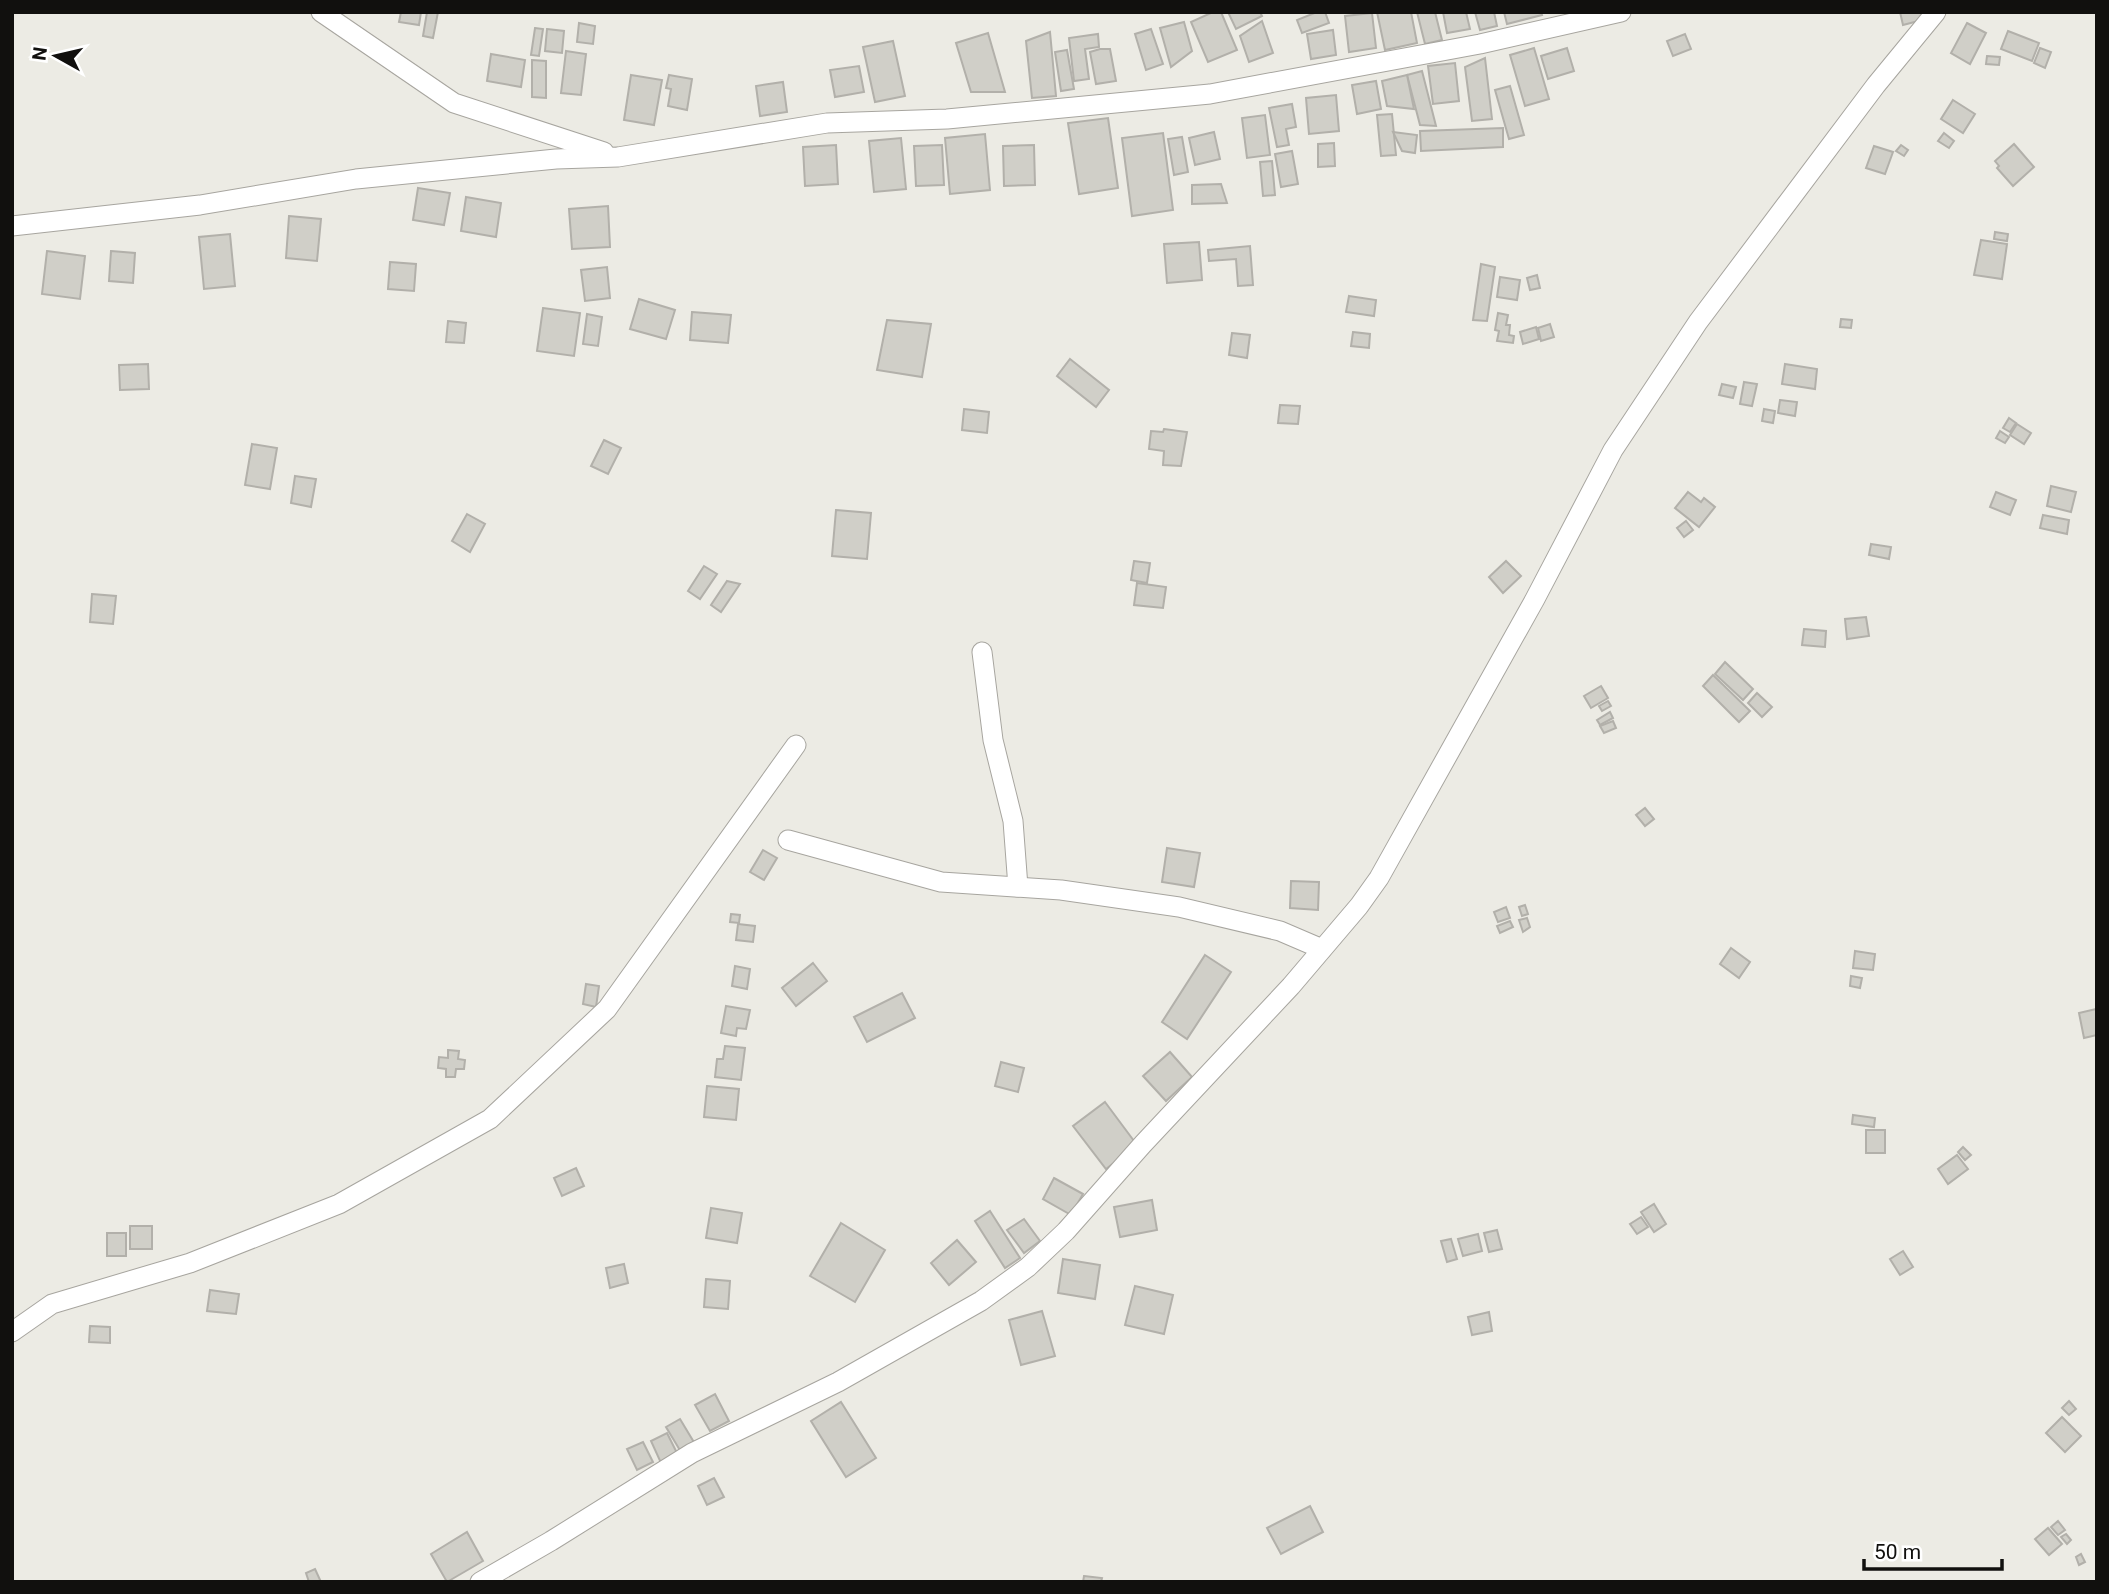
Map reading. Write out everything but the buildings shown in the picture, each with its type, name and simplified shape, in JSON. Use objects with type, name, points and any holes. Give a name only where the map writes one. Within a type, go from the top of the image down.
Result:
[{"type":"street","points":[[321,12],[454,103],[618,157]]},
{"type":"street","points":[[12,226],[200,205],[356,179],[556,159],[618,157],[827,124],[947,119],[1210,94],[1480,44],[1621,12]]},
{"type":"street","points":[[481,1582],[692,1453],[838,1382],[981,1301],[1028,1267],[1066,1231],[1143,1144],[1291,986],[1379,878],[1529,610],[1613,450],[1698,322],[1876,85],[1936,12]]},
{"type":"street","points":[[982,652],[993,740],[1013,821],[1018,887]]},
{"type":"street","points":[[12,1332],[52,1304],[190,1263],[340,1204],[490,1119],[607,1009],[796,745]]},
{"type":"street","points":[[788,840],[838,856],[941,882],[1061,890],[1180,907],[1280,931],[1322,949]]}]
